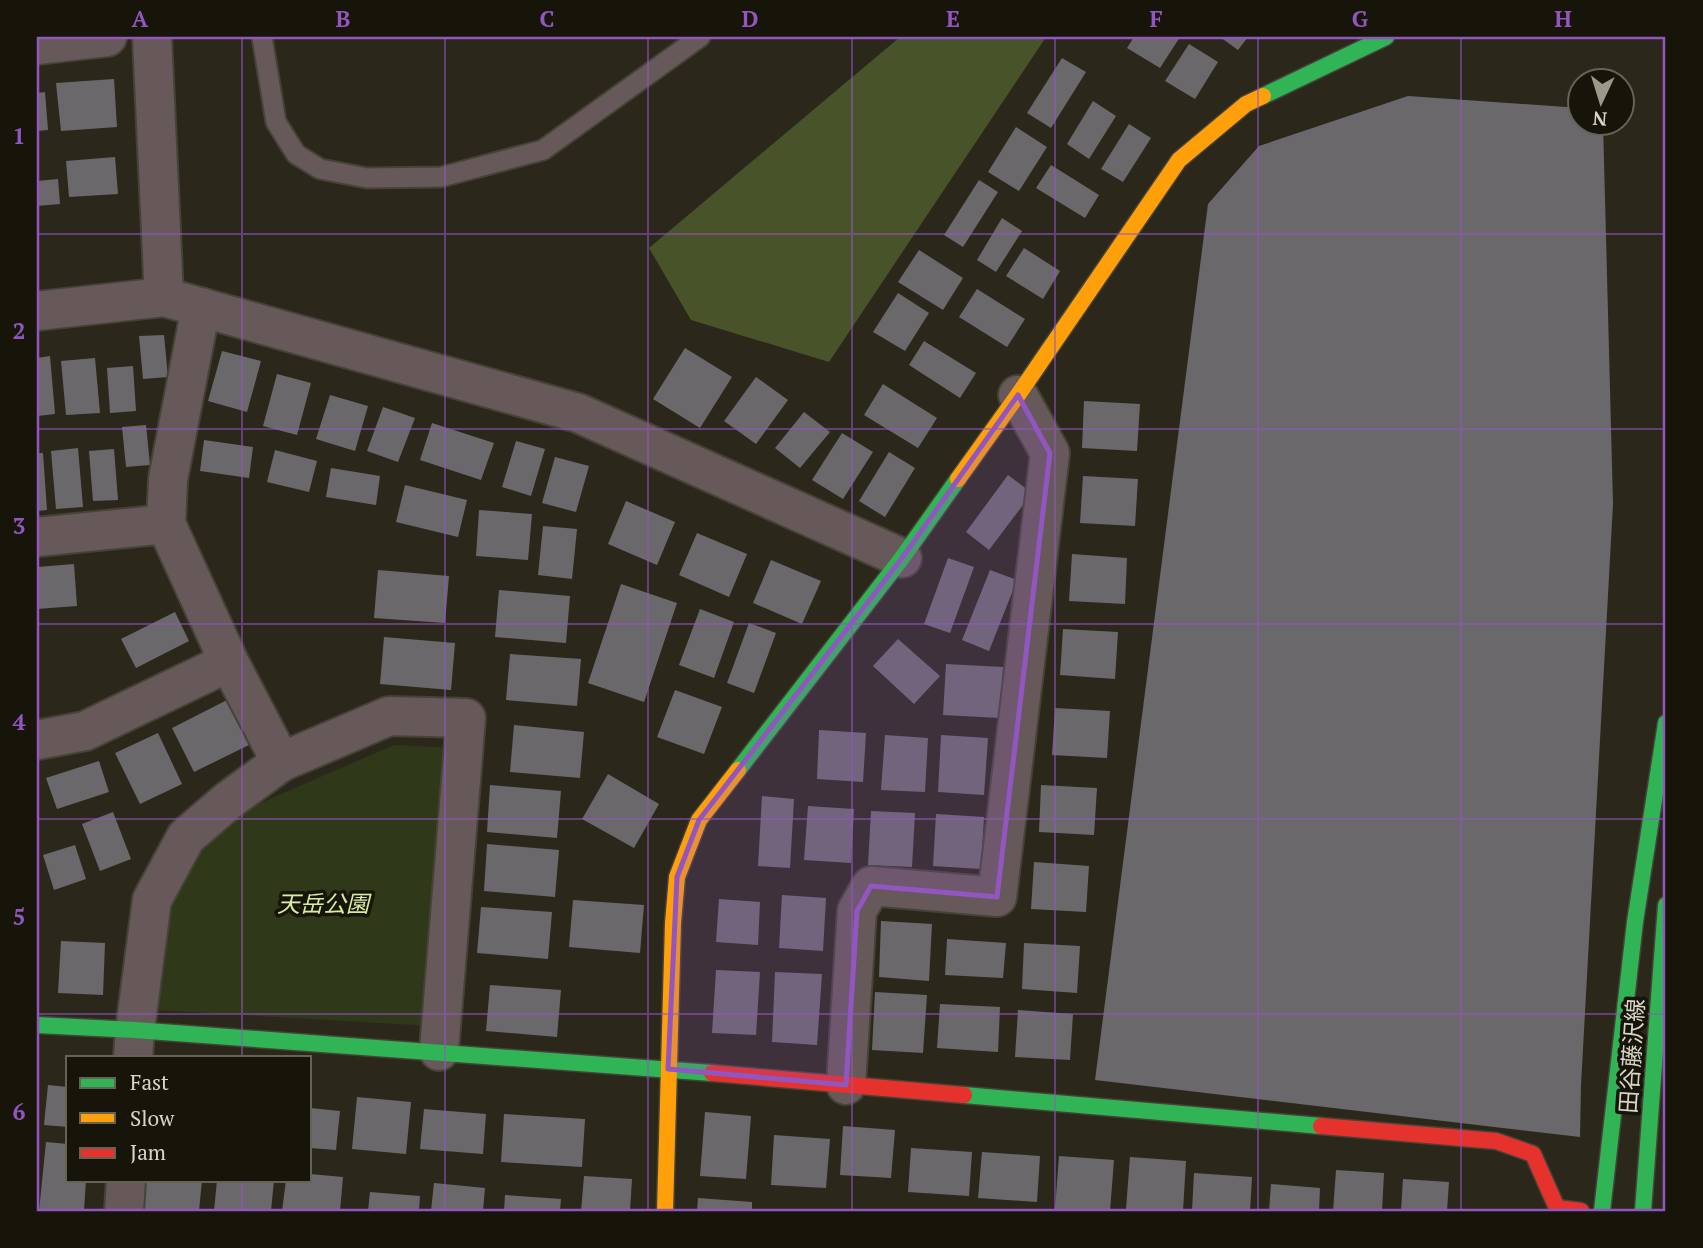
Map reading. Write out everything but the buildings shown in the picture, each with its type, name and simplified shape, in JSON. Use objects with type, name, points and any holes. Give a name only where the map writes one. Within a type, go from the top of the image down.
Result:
[{"type":"street","points":[[37,45],[107,37]]},
{"type":"street","points":[[152,37],[164,297]]},
{"type":"street","points":[[665,1211],[673,923],[677,877],[699,820],[902,558],[1179,160],[1246,104],[1386,37]]},
{"type":"street","points":[[37,310],[164,297],[578,412],[902,558]]},
{"type":"street","points":[[201,307],[168,479],[166,524],[229,662],[281,762]]},
{"type":"street","points":[[846,1085],[857,911],[872,886],[997,897],[1050,453],[1018,395]]},
{"type":"street","points":[[37,537],[166,524]]},
{"type":"street","points":[[37,740],[85,731],[229,662]]},
{"type":"street","points":[[134,1044],[152,900],[186,837],[229,800],[281,762],[389,716],[466,718],[439,1051]]},
{"type":"street","points":[[1602,1211],[1635,922],[1666,723]]},
{"type":"street","name":"田谷藤沢線","points":[[1643,1211],[1666,905]]},
{"type":"street","points":[[37,1025],[134,1044],[439,1051],[1496,1141],[1533,1154],[1556,1209],[1581,1211]]},
{"type":"street","points":[[124,1211],[126,1182]]},
{"type":"lane","points":[[262,37],[276,122],[296,154],[320,169],[380,178],[441,177],[543,150],[700,37]]},
{"type":"highlighted area","points":[[1018,395],[1050,453],[997,897],[871,886],[857,911],[846,1085],[668,1069],[677,877],[699,820],[902,558]]},
{"type":"green space","points":[[900,37],[1046,37],[829,362],[691,320],[649,248]]},
{"type":"green space","name":"天岳公園","points":[[394,745],[456,748],[431,1026],[156,1010],[170,903],[200,849],[242,811]]},
{"type":"traffic: fast","points":[[1263,96],[1386,37]]},
{"type":"traffic: fast","points":[[738,770],[902,558],[958,479]]},
{"type":"traffic: fast","points":[[1602,1211],[1635,922],[1666,723]]},
{"type":"traffic: fast","points":[[1643,1211],[1666,905]]},
{"type":"traffic: fast","points":[[37,1025],[712,1073]]},
{"type":"traffic: fast","points":[[964,1095],[1321,1126]]},
{"type":"traffic: slow","points":[[958,479],[1179,160],[1246,104],[1263,96]]},
{"type":"traffic: slow","points":[[665,1211],[673,923],[677,877],[699,820],[738,770]]},
{"type":"traffic: jam","points":[[712,1073],[964,1095]]},
{"type":"traffic: jam","points":[[1321,1126],[1496,1141],[1533,1154],[1557,1208],[1581,1211]]}]
